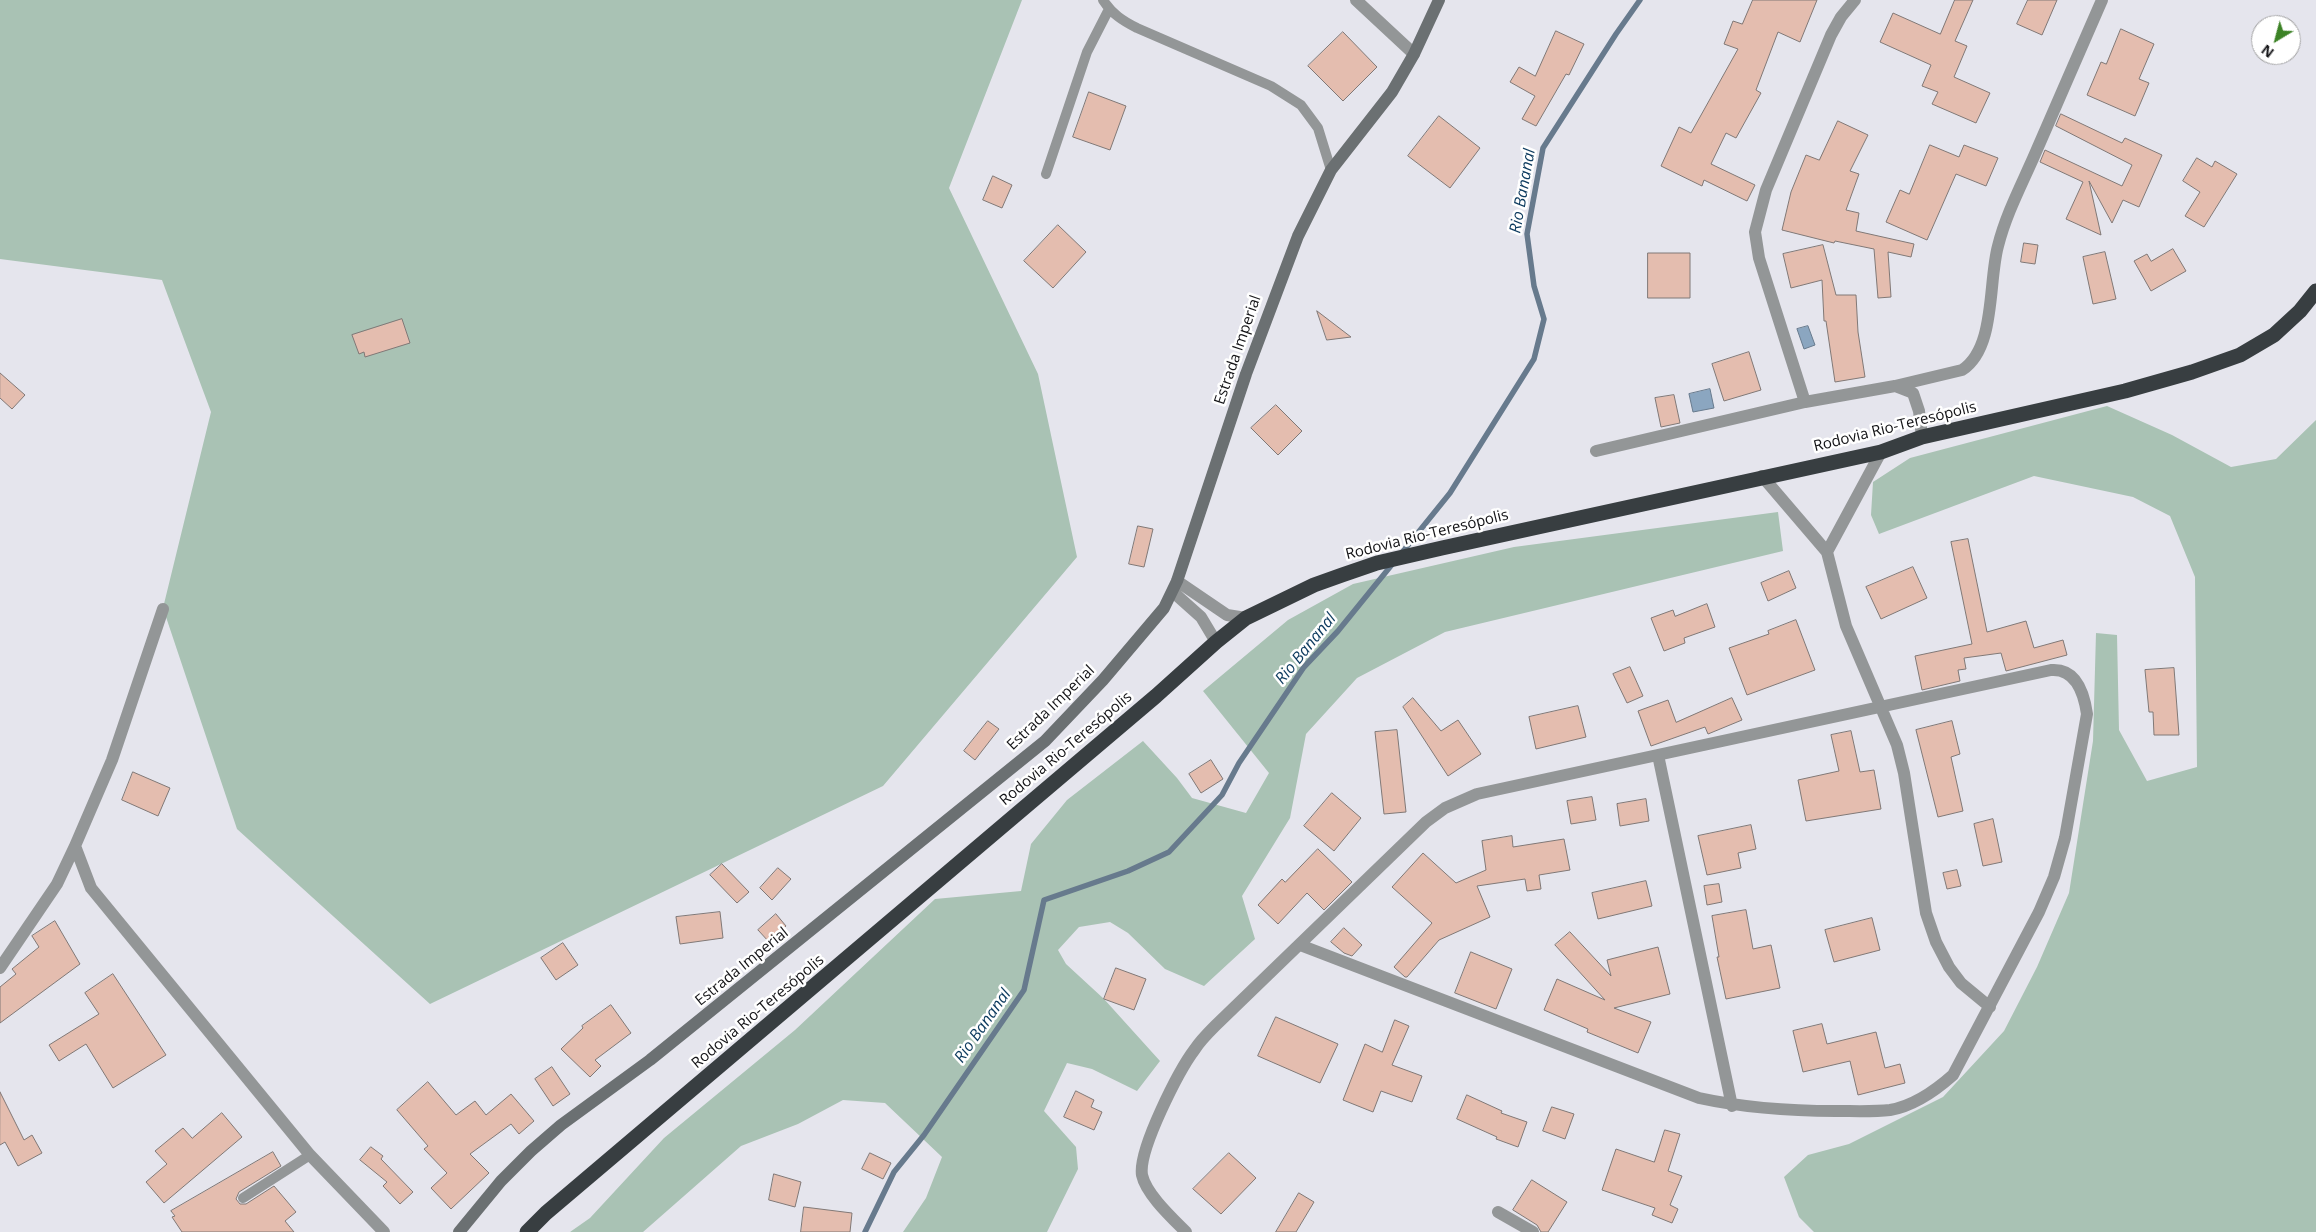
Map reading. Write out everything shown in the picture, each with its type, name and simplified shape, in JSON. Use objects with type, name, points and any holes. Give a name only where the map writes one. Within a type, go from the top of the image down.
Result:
[{"type":"highway","name":"Rodovia Rio-Teresópolis","points":[[527,1232],[546,1213],[1246,618],[1314,585],[1377,563],[1762,476],[1881,452],[1922,437],[2125,391],[2192,372],[2240,354],[2274,335],[2300,311],[2316,291]]},
{"type":"street","points":[[1356,0],[1414,54]]},
{"type":"street","name":"Estrada Imperial","points":[[459,1232],[500,1181],[554,1132],[727,1000],[1044,741],[1103,680],[1164,608],[1175,586],[1246,374],[1298,236],[1331,170],[1392,92],[1414,54],[1439,0]]},
{"type":"street","points":[[1805,402],[1759,258],[1755,232],[1758,213],[1766,190],[1832,35],[1841,17],[1855,0]]},
{"type":"street","points":[[1596,451],[1805,402],[1895,386],[1962,370],[1971,365],[1979,354],[1985,337],[1998,246],[2007,219],[2102,0]]},
{"type":"street","points":[[1895,386],[1913,392],[1922,437]]},
{"type":"street","points":[[1828,552],[1881,452]]},
{"type":"street","points":[[1762,476],[1828,552],[1846,626],[1897,745],[1904,774],[1926,913],[1936,942],[1949,967],[1961,983],[1990,1007]]},
{"type":"street","points":[[1175,586],[1227,614],[1246,618]]},
{"type":"street","points":[[1175,586],[1202,617],[1216,642]]},
{"type":"street","points":[[0,968],[57,884],[75,846],[112,760],[163,609]]},
{"type":"street","points":[[1186,1232],[1164,1210],[1142,1177],[1141,1162],[1146,1146],[1195,1048],[1215,1026],[1396,850],[1445,808],[1477,794],[2060,670],[2069,674],[2078,683],[2084,699],[2087,714],[2065,838],[2054,877],[2039,912],[1953,1075],[1937,1090],[1914,1102],[1890,1110],[1771,1110],[1732,1106],[1699,1098],[1300,945]]},
{"type":"street","points":[[1658,755],[1732,1106]]},
{"type":"street","points":[[75,846],[91,888],[310,1155],[384,1232]]},
{"type":"street","points":[[1498,1212],[1533,1232]]},
{"type":"lane","points":[[1103,0],[1109,9],[1120,19],[1137,28],[1271,86],[1300,104],[1318,128],[1331,170]]},
{"type":"lane","points":[[1046,174],[1087,52],[1109,9]]},
{"type":"lane","points":[[243,1198],[310,1155]]},
{"type":"green space","points":[[0,0],[1022,0],[949,188],[1038,374],[1077,557],[883,786],[430,1004],[237,829],[163,608],[211,412],[162,280],[0,259]]},
{"type":"green space","points":[[2107,406],[2172,435],[2231,467],[2276,459],[2316,420],[2316,1232],[1814,1232],[1799,1217],[1784,1177],[1808,1155],[1849,1144],[1943,1097],[2004,1031],[2037,967],[2069,893],[2093,741],[2096,633],[2117,635],[2119,730],[2147,781],[2197,767],[2195,577],[2170,516],[2133,497],[2034,476],[1879,534],[1871,515],[1873,482],[1910,458]]},
{"type":"green space","points":[[1778,512],[1783,551],[1445,632],[1357,678],[1306,734],[1290,818],[1242,896],[1255,939],[1204,986],[1165,969],[1128,933],[1110,922],[1079,927],[1058,950],[1066,964],[1104,999],[1160,1061],[1137,1091],[1092,1069],[1067,1063],[1044,1111],[1076,1147],[1078,1169],[1047,1232],[903,1232],[926,1198],[942,1157],[885,1103],[843,1100],[798,1124],[741,1146],[643,1232],[570,1232],[590,1218],[664,1138],[795,1030],[935,899],[1021,891],[1031,844],[1067,800],[1143,741],[1177,778],[1192,798],[1246,813],[1269,773],[1203,691],[1288,620],[1353,584],[1514,547]]},
{"type":"water","points":[[1808,326],[1815,345],[1804,349],[1797,329]]},
{"type":"water","points":[[1710,389],[1714,408],[1693,412],[1689,394]]},
{"type":"building","points":[[1753,0],[1817,0],[1800,42],[1778,32],[1756,90],[1761,93],[1736,138],[1726,133],[1711,164],[1755,185],[1747,201],[1704,180],[1702,186],[1661,166],[1679,127],[1691,133],[1738,49],[1724,44],[1733,21],[1742,24]]},
{"type":"building","points":[[1955,0],[1973,0],[1955,41],[1967,46],[1954,77],[1990,93],[1976,123],[1932,104],[1938,92],[1922,86],[1931,65],[1880,42],[1893,13],[1940,34]]},
{"type":"building","points":[[2028,0],[2057,0],[2042,35],[2017,24]]},
{"type":"building","points":[[2121,29],[2154,44],[2139,79],[2149,83],[2135,116],[2087,95],[2101,62],[2106,64]]},
{"type":"building","points":[[1556,31],[1584,44],[1569,75],[1566,74],[1536,126],[1522,119],[1535,96],[1510,82],[1519,67],[1535,76]]},
{"type":"building","points":[[1343,32],[1377,67],[1343,101],[1308,66]]},
{"type":"building","points":[[1089,92],[1126,106],[1110,150],[1073,137]]},
{"type":"building","points":[[2061,114],[2122,143],[2125,138],[2162,155],[2139,207],[2123,200],[2112,223],[2089,181],[2101,235],[2066,219],[2083,182],[2040,162],[2045,150],[2122,186],[2132,165],[2056,126]]},
{"type":"building","points":[[1439,116],[1480,148],[1450,188],[1408,156]]},
{"type":"building","points":[[1838,121],[1868,135],[1850,171],[1859,174],[1846,210],[1859,213],[1856,231],[1914,244],[1911,257],[1888,252],[1891,297],[1878,298],[1874,249],[1835,241],[1834,243],[1782,230],[1791,192],[1806,155],[1819,160]]},
{"type":"building","points":[[1930,145],[1959,157],[1964,145],[1998,158],[1986,186],[1956,174],[1927,240],[1886,222],[1900,190],[1909,194]]},
{"type":"building","points":[[2197,158],[2212,167],[2215,161],[2237,174],[2204,227],[2185,216],[2200,192],[2183,181]]},
{"type":"building","points":[[993,176],[1012,185],[1002,208],[983,200]]},
{"type":"building","points":[[1058,225],[1086,252],[1053,288],[1024,261]]},
{"type":"building","points":[[2024,243],[2038,245],[2035,264],[2021,262]]},
{"type":"building","points":[[1823,245],[1836,295],[1856,295],[1858,332],[1865,377],[1835,382],[1826,321],[1824,321],[1822,280],[1791,288],[1783,254]]},
{"type":"building","points":[[2173,249],[2186,271],[2151,291],[2134,261],[2147,254],[2151,261]]},
{"type":"building","points":[[2105,252],[2116,299],[2093,304],[2083,257]]},
{"type":"building","points":[[1648,253],[1690,253],[1690,298],[1648,298]]},
{"type":"building","points":[[1317,311],[1351,337],[1327,340]]},
{"type":"building","points":[[402,319],[410,343],[365,357],[364,352],[359,354],[352,335]]},
{"type":"building","points":[[1749,352],[1761,390],[1724,401],[1712,364]]},
{"type":"building","points":[[0,373],[25,395],[12,409],[0,398]]},
{"type":"building","points":[[1674,395],[1680,423],[1661,427],[1655,398]]},
{"type":"building","points":[[1276,405],[1302,431],[1278,455],[1251,428]]},
{"type":"building","points":[[1138,526],[1153,529],[1144,567],[1129,564]]},
{"type":"building","points":[[1968,539],[1987,632],[2026,621],[2034,648],[2063,640],[2067,655],[2006,671],[2001,653],[1964,658],[1966,669],[1958,670],[1960,681],[1922,690],[1915,656],[1972,644],[1951,542]]},
{"type":"building","points":[[1913,567],[1927,598],[1881,619],[1866,587]]},
{"type":"building","points":[[1789,571],[1796,588],[1768,601],[1761,583]]},
{"type":"building","points":[[1707,604],[1715,627],[1684,638],[1685,643],[1664,651],[1651,618],[1673,610],[1675,616]]},
{"type":"building","points":[[1796,620],[1815,670],[1747,695],[1729,648],[1769,634],[1768,631]]},
{"type":"building","points":[[1630,667],[1643,696],[1627,703],[1613,674]]},
{"type":"building","points":[[2174,668],[2179,735],[2154,735],[2153,712],[2149,712],[2145,670]]},
{"type":"building","points":[[1413,698],[1441,731],[1458,720],[1481,754],[1448,776],[1403,707]]},
{"type":"building","points":[[1732,698],[1742,720],[1708,734],[1705,727],[1651,746],[1638,711],[1668,700],[1676,722]]},
{"type":"building","points":[[1578,706],[1586,737],[1536,749],[1529,717]]},
{"type":"building","points":[[988,721],[999,729],[975,760],[964,751]]},
{"type":"building","points":[[1952,721],[1960,754],[1951,757],[1963,811],[1938,817],[1916,730]]},
{"type":"building","points":[[1397,730],[1406,812],[1384,814],[1375,732]]},
{"type":"building","points":[[1851,731],[1860,772],[1874,770],[1881,809],[1806,821],[1798,780],[1839,771],[1831,735]]},
{"type":"building","points":[[1211,760],[1223,779],[1201,793],[1189,774]]},
{"type":"building","points":[[133,772],[170,788],[158,816],[122,800]]},
{"type":"building","points":[[1332,793],[1361,818],[1334,851],[1304,826]]},
{"type":"building","points":[[1592,797],[1596,820],[1571,824],[1567,801]]},
{"type":"building","points":[[1646,799],[1649,821],[1620,826],[1617,804]]},
{"type":"building","points":[[1993,819],[2002,862],[1983,866],[1974,824]]},
{"type":"building","points":[[1751,825],[1756,849],[1738,853],[1741,868],[1707,875],[1698,836]]},
{"type":"building","points":[[1512,836],[1513,847],[1564,839],[1570,870],[1539,875],[1541,889],[1527,891],[1525,879],[1477,886],[1490,917],[1439,940],[1405,977],[1394,967],[1432,923],[1392,887],[1423,853],[1456,883],[1486,870],[1482,841]]},
{"type":"building","points":[[1318,849],[1352,882],[1324,910],[1307,893],[1278,924],[1258,905],[1282,879],[1285,882]]},
{"type":"building","points":[[722,864],[749,892],[737,903],[710,875]]},
{"type":"building","points":[[778,868],[791,879],[772,900],[760,888]]},
{"type":"building","points":[[1957,870],[1961,886],[1947,889],[1943,873]]},
{"type":"building","points":[[1646,881],[1652,906],[1598,919],[1592,893]]},
{"type":"building","points":[[1719,884],[1722,902],[1707,905],[1704,886]]},
{"type":"building","points":[[1746,910],[1753,949],[1771,945],[1780,988],[1726,999],[1717,957],[1719,957],[1712,916]]},
{"type":"building","points":[[720,912],[723,938],[680,944],[676,917]]},
{"type":"building","points":[[776,914],[786,926],[769,942],[758,930]]},
{"type":"building","points":[[1872,918],[1880,950],[1834,962],[1825,930]]},
{"type":"building","points":[[55,921],[80,964],[0,1023],[0,987],[16,974],[12,969],[39,947],[32,936]]},
{"type":"building","points":[[1344,928],[1362,945],[1352,956],[1344,953],[1331,942]]},
{"type":"building","points":[[1570,932],[1611,976],[1607,960],[1658,947],[1670,994],[1614,1008],[1651,1022],[1638,1053],[1587,1032],[1588,1029],[1544,1010],[1557,979],[1605,1000],[1555,945]]},
{"type":"building","points":[[563,943],[578,965],[556,980],[541,958]]},
{"type":"building","points":[[1471,952],[1512,969],[1496,1009],[1455,993]]},
{"type":"building","points":[[1116,968],[1146,979],[1134,1010],[1104,999]]},
{"type":"building","points":[[113,974],[166,1055],[113,1088],[86,1044],[59,1061],[49,1045],[99,1014],[85,993]]},
{"type":"building","points":[[611,1005],[631,1033],[595,1060],[601,1066],[590,1077],[561,1049],[583,1028],[582,1026]]},
{"type":"building","points":[[1276,1017],[1338,1044],[1320,1083],[1258,1056]]},
{"type":"building","points":[[1395,1020],[1409,1026],[1392,1065],[1422,1076],[1412,1102],[1381,1091],[1373,1112],[1343,1100],[1365,1044],[1382,1052]]},
{"type":"building","points":[[1822,1024],[1827,1044],[1876,1032],[1885,1068],[1900,1064],[1905,1083],[1858,1095],[1850,1061],[1803,1072],[1793,1031]]},
{"type":"building","points":[[552,1067],[570,1094],[553,1106],[535,1079]]},
{"type":"building","points":[[428,1082],[456,1115],[475,1101],[486,1115],[511,1094],[534,1121],[519,1134],[511,1124],[470,1154],[489,1173],[451,1209],[431,1188],[447,1173],[424,1149],[428,1146],[397,1110]]},
{"type":"building","points":[[1076,1091],[1094,1100],[1091,1107],[1102,1112],[1094,1130],[1064,1117]]},
{"type":"building","points":[[0,1092],[24,1140],[32,1135],[42,1153],[18,1166],[5,1142],[0,1145]]},
{"type":"building","points":[[1467,1095],[1502,1111],[1501,1113],[1527,1122],[1518,1147],[1496,1139],[1497,1137],[1457,1119]]},
{"type":"building","points":[[1552,1107],[1574,1114],[1565,1139],[1543,1131]]},
{"type":"building","points":[[222,1113],[242,1137],[164,1203],[146,1182],[167,1164],[155,1151],[183,1128],[192,1138]]},
{"type":"building","points":[[1665,1130],[1680,1134],[1668,1171],[1682,1176],[1670,1205],[1678,1209],[1672,1223],[1652,1215],[1655,1208],[1602,1190],[1616,1149],[1654,1162]]},
{"type":"building","points":[[371,1147],[383,1156],[381,1159],[413,1192],[400,1204],[383,1186],[387,1182],[360,1160]]},
{"type":"building","points":[[273,1152],[281,1166],[239,1192],[236,1199],[240,1204],[246,1204],[274,1186],[296,1212],[285,1221],[294,1232],[182,1232],[172,1217],[175,1216],[171,1211]]},
{"type":"building","points":[[870,1153],[891,1163],[883,1179],[862,1169]]},
{"type":"building","points":[[1229,1153],[1256,1178],[1221,1214],[1193,1189]]},
{"type":"building","points":[[774,1174],[801,1182],[795,1207],[769,1200]]},
{"type":"building","points":[[1532,1180],[1567,1202],[1548,1232],[1541,1232],[1537,1225],[1513,1210]]},
{"type":"building","points":[[1299,1193],[1314,1202],[1296,1232],[1276,1232]]},
{"type":"building","points":[[804,1207],[852,1213],[850,1232],[801,1232]]},
{"type":"waterway","name":"Rio Bananal","points":[[1400,555],[1450,493],[1534,359],[1544,319],[1534,286],[1527,234],[1543,148],[1640,0]]},
{"type":"waterway","name":"Rio Bananal","points":[[865,1232],[894,1172],[924,1135],[1024,990],[1044,900],[1128,871],[1169,852],[1222,795],[1239,763],[1304,667],[1338,631],[1394,562]]}]
